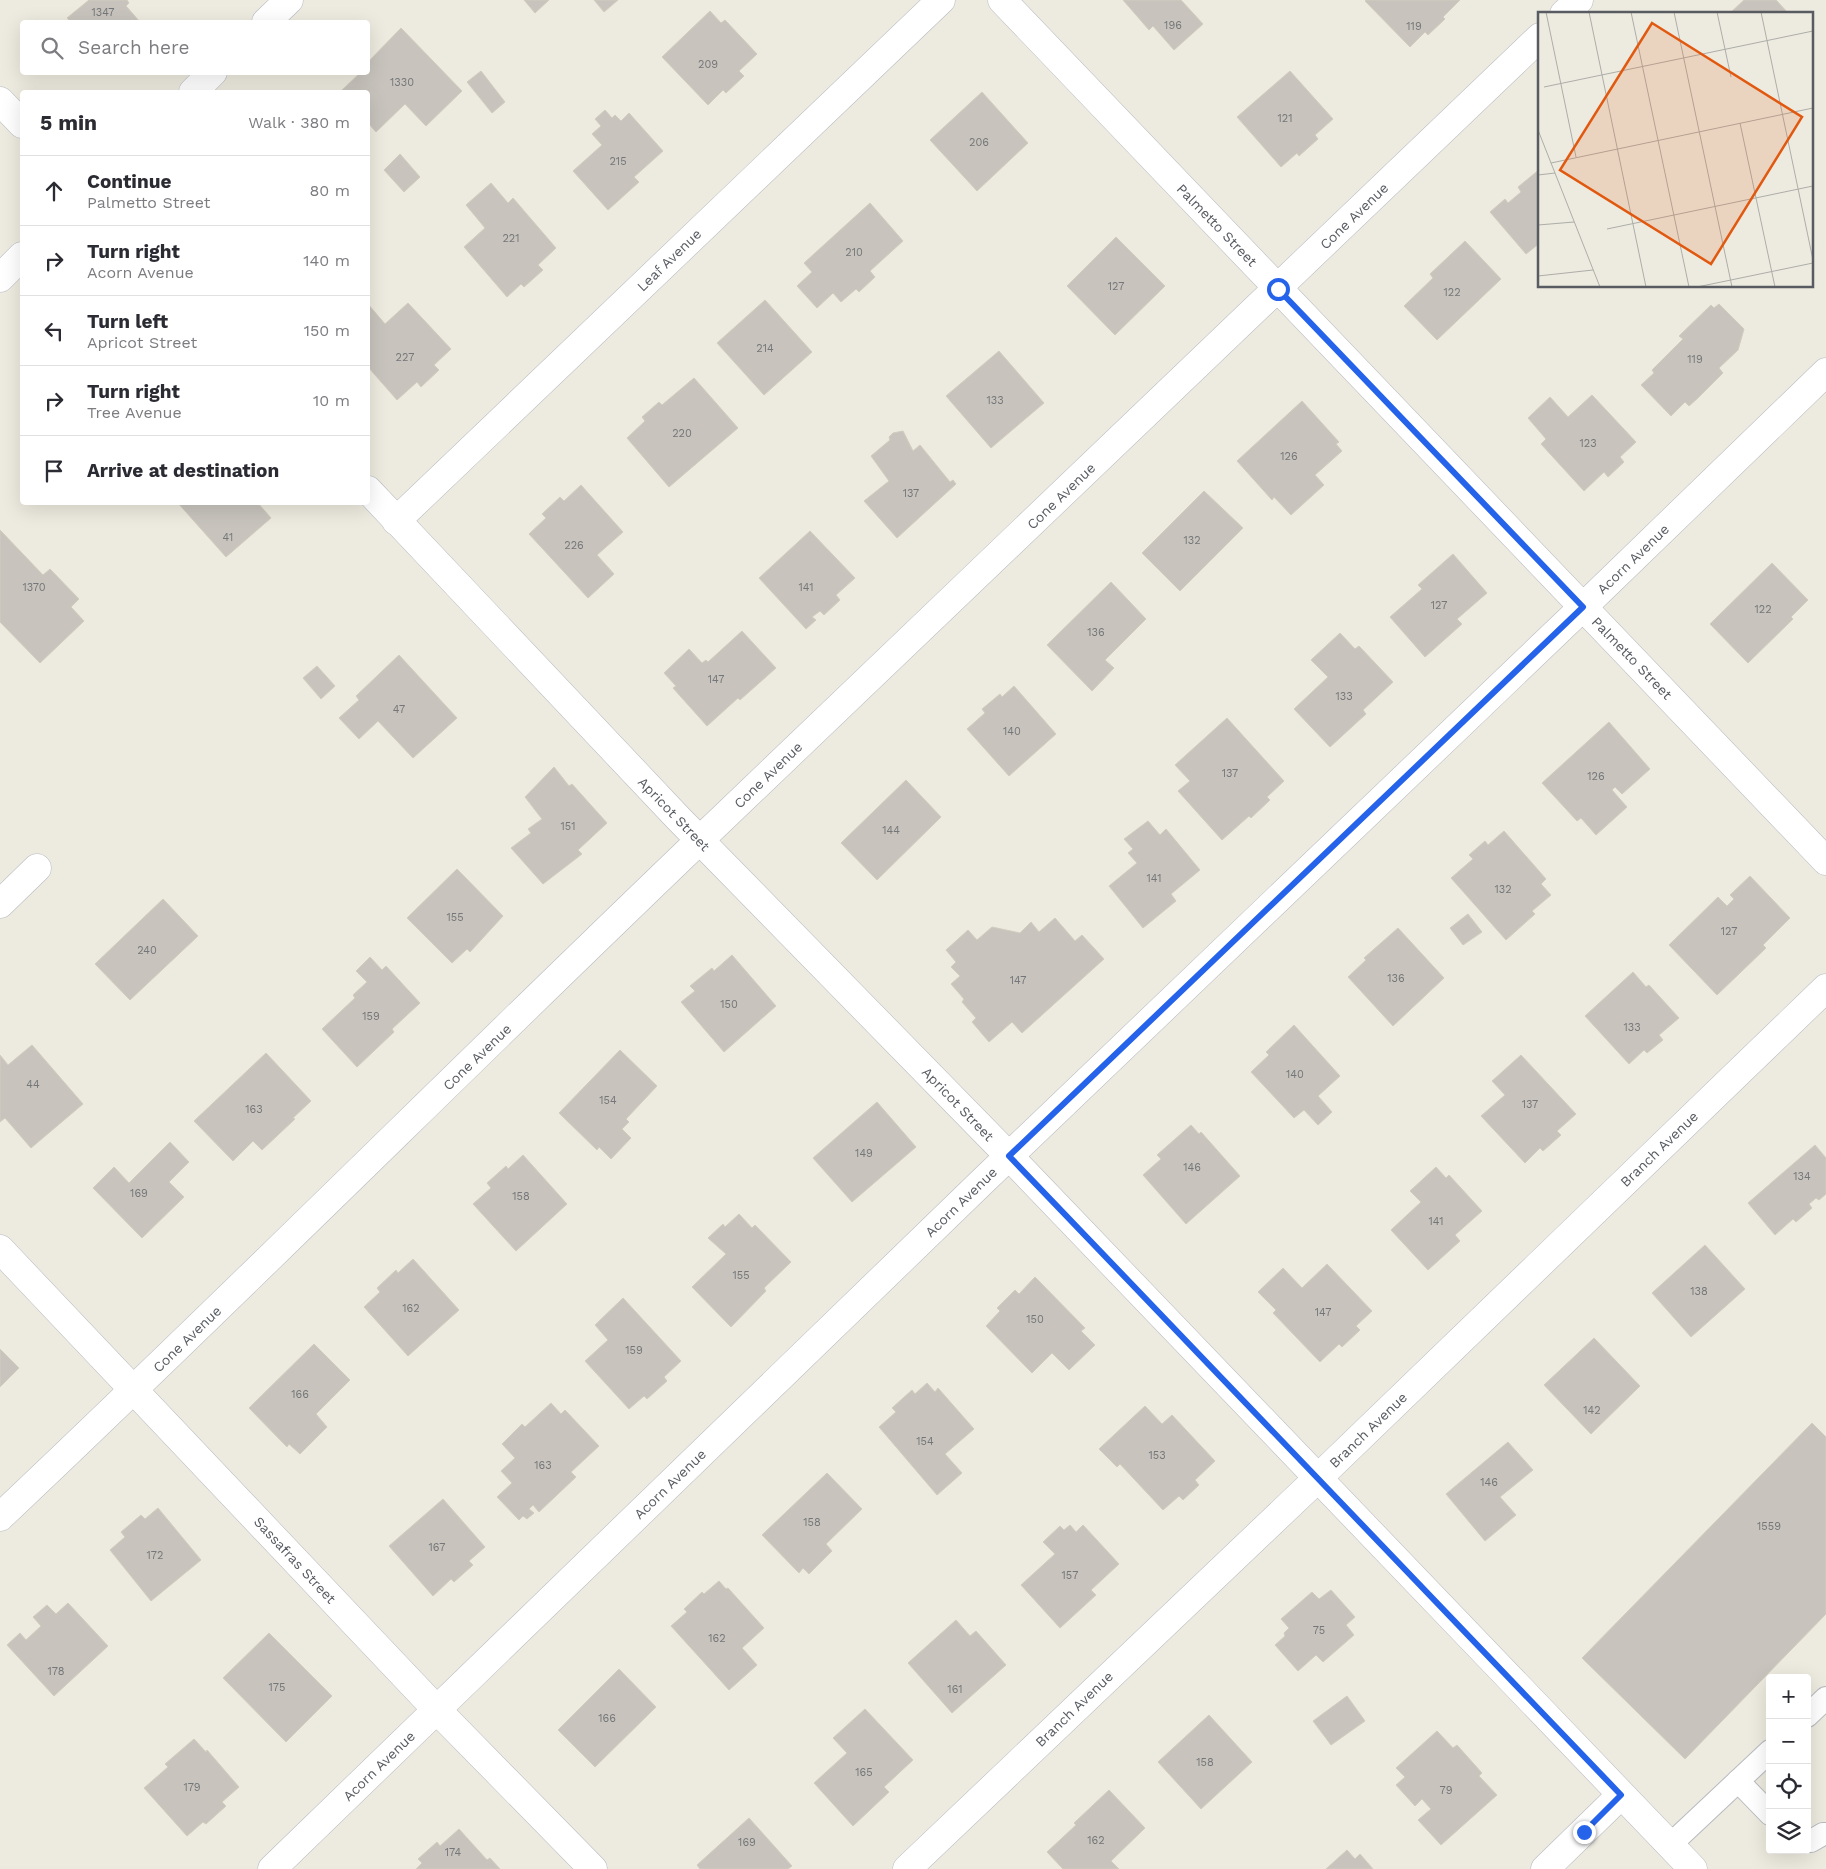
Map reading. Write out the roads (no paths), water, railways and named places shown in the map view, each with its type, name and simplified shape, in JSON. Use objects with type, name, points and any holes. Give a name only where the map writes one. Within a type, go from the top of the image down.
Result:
[{"type":"street","points":[[268,20],[289,0]]},
{"type":"street","name":"Leaf Avenue","points":[[396,521],[941,0]]},
{"type":"street","name":"Palmetto Street","points":[[1002,0],[1826,861]]},
{"type":"street","points":[[1566,12],[1579,0]]},
{"type":"street","name":"Cone Avenue","points":[[0,1517],[134,1390],[699,840],[1538,39]]},
{"type":"street","points":[[195,90],[211,75]]},
{"type":"street","points":[[0,101],[20,122]]},
{"type":"street","points":[[0,278],[20,258]]},
{"type":"street","name":"Acorn Avenue","points":[[272,1869],[1009,1156],[1826,372]]},
{"type":"street","name":"Apricot Street","points":[[370,492],[699,840],[1009,1156],[1693,1869]]},
{"type":"street","points":[[0,904],[37,868]]},
{"type":"street","name":"Branch Avenue","points":[[907,1869],[1318,1478],[1826,988]]},
{"type":"street","name":"Sassafras Street","points":[[0,1249],[437,1710],[593,1869]]},
{"type":"street","points":[[1545,1869],[1621,1795]]},
{"type":"lane","points":[[1811,1712],[1826,1698]]},
{"type":"lane","points":[[1670,1845],[1766,1755]]},
{"type":"lane","points":[[1738,1782],[1766,1810]]},
{"type":"lane","points":[[1811,1841],[1826,1834]]}]
